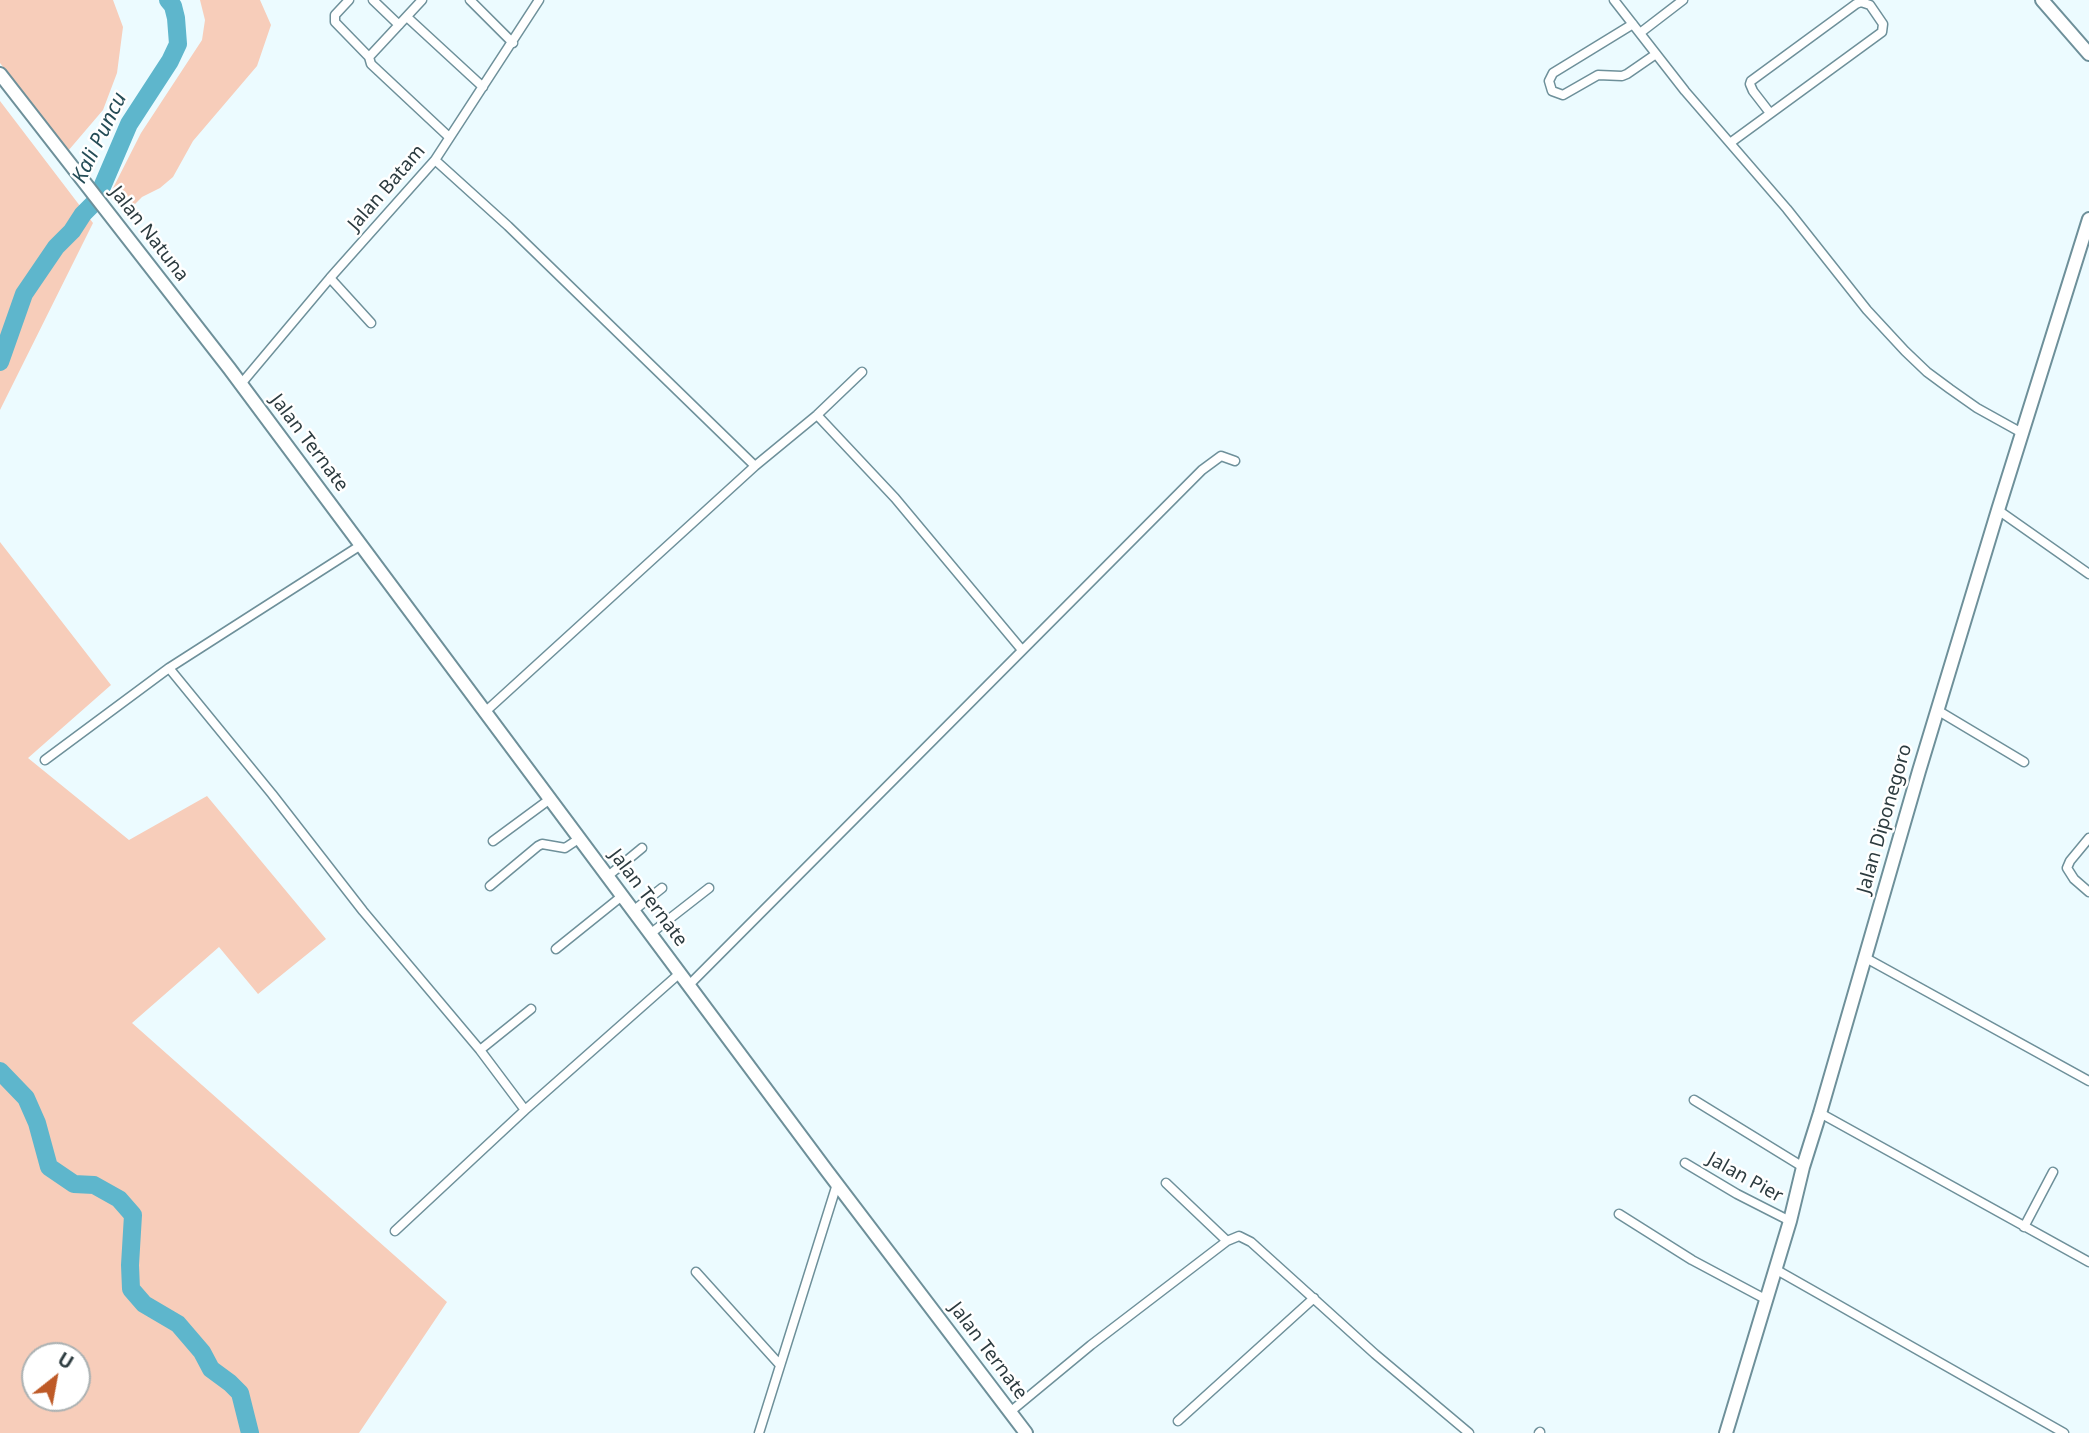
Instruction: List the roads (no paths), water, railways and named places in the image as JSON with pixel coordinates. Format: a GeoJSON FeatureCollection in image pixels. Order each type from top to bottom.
{"type":"FeatureCollection","features":[{"type":"Feature","properties":{"kind":"street"},"geometry":{"type":"LineString","coordinates":[[349,0],[335,15],[334,20],[369,57],[372,64],[449,136]]}},
{"type":"Feature","properties":{"kind":"street"},"geometry":{"type":"LineString","coordinates":[[373,0],[399,25]]}},
{"type":"Feature","properties":{"kind":"street"},"geometry":{"type":"LineString","coordinates":[[369,57],[422,0]]}},
{"type":"Feature","properties":{"kind":"street"},"geometry":{"type":"LineString","coordinates":[[470,0],[513,43]]}},
{"type":"Feature","properties":{"kind":"street","name":"Jalan Batam"},"geometry":{"type":"LineString","coordinates":[[241,384],[435,159],[539,0]]}},
{"type":"Feature","properties":{"kind":"street"},"geometry":{"type":"LineString","coordinates":[[1614,0],[1685,91],[1787,209],[1867,310],[1905,351],[1927,372],[1977,408],[2022,433]]}},
{"type":"Feature","properties":{"kind":"street"},"geometry":{"type":"LineString","coordinates":[[1640,33],[1683,0]]}},
{"type":"Feature","properties":{"kind":"street"},"geometry":{"type":"LineString","coordinates":[[2042,0],[2089,54]]}},
{"type":"Feature","properties":{"kind":"street"},"geometry":{"type":"LineString","coordinates":[[1730,144],[1882,32],[1883,24],[1870,5],[1861,2],[1856,4],[1751,81],[1753,91],[1770,113]]}},
{"type":"Feature","properties":{"kind":"street"},"geometry":{"type":"LineString","coordinates":[[407,17],[483,87]]}},
{"type":"Feature","properties":{"kind":"street"},"geometry":{"type":"LineString","coordinates":[[1633,24],[1553,73],[1549,81],[1552,91],[1563,95],[1598,75],[1628,74],[1656,54]]}},
{"type":"Feature","properties":{"kind":"street","name":"Jalan Natuna"},"geometry":{"type":"LineString","coordinates":[[0,74],[241,384]]}},
{"type":"Feature","properties":{"kind":"street"},"geometry":{"type":"LineString","coordinates":[[435,159],[508,226],[755,466]]}},
{"type":"Feature","properties":{"kind":"street","name":"Jalan Diponegoro"},"geometry":{"type":"LineString","coordinates":[[1726,1433],[1937,710],[2089,219]]}},
{"type":"Feature","properties":{"kind":"street"},"geometry":{"type":"LineString","coordinates":[[330,278],[371,323]]}},
{"type":"Feature","properties":{"kind":"street"},"geometry":{"type":"LineString","coordinates":[[485,712],[862,372]]}},
{"type":"Feature","properties":{"kind":"street","name":"Jalan Ternate"},"geometry":{"type":"LineString","coordinates":[[241,384],[688,985],[1026,1433]]}},
{"type":"Feature","properties":{"kind":"street"},"geometry":{"type":"LineString","coordinates":[[817,415],[895,498],[1022,650]]}},
{"type":"Feature","properties":{"kind":"street"},"geometry":{"type":"LineString","coordinates":[[688,985],[1202,470],[1221,456],[1235,461]]}},
{"type":"Feature","properties":{"kind":"street"},"geometry":{"type":"LineString","coordinates":[[1998,510],[2089,574]]}},
{"type":"Feature","properties":{"kind":"street"},"geometry":{"type":"LineString","coordinates":[[45,760],[169,668],[361,545]]}},
{"type":"Feature","properties":{"kind":"street"},"geometry":{"type":"LineString","coordinates":[[169,668],[363,911],[480,1050],[525,1110]]}},
{"type":"Feature","properties":{"kind":"street"},"geometry":{"type":"LineString","coordinates":[[1937,710],[2024,762]]}},
{"type":"Feature","properties":{"kind":"street"},"geometry":{"type":"LineString","coordinates":[[493,841],[550,799]]}},
{"type":"Feature","properties":{"kind":"street"},"geometry":{"type":"LineString","coordinates":[[490,886],[538,846],[542,844],[565,848],[580,838]]}},
{"type":"Feature","properties":{"kind":"street"},"geometry":{"type":"LineString","coordinates":[[2089,838],[2067,868],[2074,879],[2089,892]]}},
{"type":"Feature","properties":{"kind":"street"},"geometry":{"type":"LineString","coordinates":[[608,876],[642,848]]}},
{"type":"Feature","properties":{"kind":"street"},"geometry":{"type":"LineString","coordinates":[[633,911],[662,888]]}},
{"type":"Feature","properties":{"kind":"street"},"geometry":{"type":"LineString","coordinates":[[650,934],[709,888]]}},
{"type":"Feature","properties":{"kind":"street"},"geometry":{"type":"LineString","coordinates":[[556,949],[622,896]]}},
{"type":"Feature","properties":{"kind":"street"},"geometry":{"type":"LineString","coordinates":[[1864,957],[2089,1081]]}},
{"type":"Feature","properties":{"kind":"street"},"geometry":{"type":"LineString","coordinates":[[395,1231],[525,1110],[680,973]]}},
{"type":"Feature","properties":{"kind":"street"},"geometry":{"type":"LineString","coordinates":[[480,1050],[531,1009]]}},
{"type":"Feature","properties":{"kind":"street"},"geometry":{"type":"LineString","coordinates":[[1694,1100],[1803,1167]]}},
{"type":"Feature","properties":{"kind":"street"},"geometry":{"type":"LineString","coordinates":[[1820,1113],[2089,1262]]}},
{"type":"Feature","properties":{"kind":"street","name":"Jalan Pier"},"geometry":{"type":"LineString","coordinates":[[1685,1163],[1790,1221]]}},
{"type":"Feature","properties":{"kind":"street"},"geometry":{"type":"LineString","coordinates":[[2024,1227],[2053,1172]]}},
{"type":"Feature","properties":{"kind":"street"},"geometry":{"type":"LineString","coordinates":[[1166,1183],[1227,1241]]}},
{"type":"Feature","properties":{"kind":"street"},"geometry":{"type":"LineString","coordinates":[[759,1433],[838,1184]]}},
{"type":"Feature","properties":{"kind":"street"},"geometry":{"type":"LineString","coordinates":[[1619,1214],[1692,1260],[1767,1300]]}},
{"type":"Feature","properties":{"kind":"street"},"geometry":{"type":"LineString","coordinates":[[1010,1412],[1091,1345],[1227,1241],[1239,1236],[1248,1239],[1375,1354],[1469,1433]]}},
{"type":"Feature","properties":{"kind":"street"},"geometry":{"type":"LineString","coordinates":[[1775,1269],[2064,1433]]}},
{"type":"Feature","properties":{"kind":"street"},"geometry":{"type":"LineString","coordinates":[[696,1272],[780,1365]]}},
{"type":"Feature","properties":{"kind":"street"},"geometry":{"type":"LineString","coordinates":[[1178,1421],[1314,1298]]}},
{"type":"Feature","properties":{"kind":"waterway","name":"Kali Puncu"},"geometry":{"type":"LineString","coordinates":[[0,362],[24,294],[56,247],[96,201],[129,124],[178,44],[176,18],[173,6],[168,0]]}},
{"type":"Feature","properties":{"kind":"waterway","name":"Kali Puncu"},"geometry":{"type":"LineString","coordinates":[[0,1071],[26,1098],[37,1123],[49,1167],[74,1184],[94,1185],[119,1199],[133,1215],[131,1289],[144,1304],[178,1324],[202,1352],[211,1369],[240,1393],[250,1433]]}}]}
